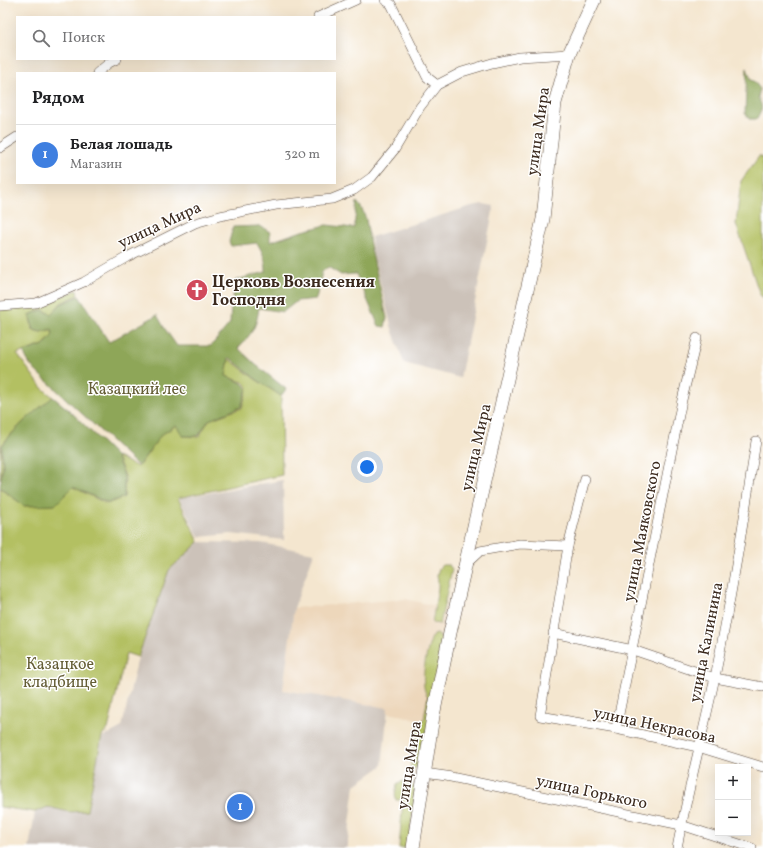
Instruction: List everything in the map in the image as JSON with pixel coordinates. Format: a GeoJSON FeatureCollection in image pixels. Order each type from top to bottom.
{"type":"FeatureCollection","features":[{"type":"Feature","properties":{"kind":"main road","name":"улица Мира"},"geometry":{"type":"LineString","coordinates":[[413,848],[438,693],[543,219],[556,103],[569,54],[594,0]]}},
{"type":"Feature","properties":{"kind":"street"},"geometry":{"type":"LineString","coordinates":[[320,16],[356,0]]}},
{"type":"Feature","properties":{"kind":"street"},"geometry":{"type":"LineString","coordinates":[[385,0],[391,4],[427,77],[437,85]]}},
{"type":"Feature","properties":{"kind":"street","name":"улица Мира"},"geometry":{"type":"LineString","coordinates":[[0,306],[36,303],[84,282],[127,257],[195,223],[220,216],[276,205],[332,199],[354,190],[372,177],[395,149],[420,106],[437,85],[462,72],[492,63],[520,57],[569,54]]}},
{"type":"Feature","properties":{"kind":"street"},"geometry":{"type":"LineString","coordinates":[[98,72],[115,60]]}},
{"type":"Feature","properties":{"kind":"street"},"geometry":{"type":"LineString","coordinates":[[0,148],[16,139]]}},
{"type":"Feature","properties":{"kind":"street","name":"улица Маяковского"},"geometry":{"type":"LineString","coordinates":[[616,729],[682,400],[697,338]]}},
{"type":"Feature","properties":{"kind":"street","name":"улица Калинина"},"geometry":{"type":"LineString","coordinates":[[677,848],[698,747],[715,678],[746,513],[756,441]]}},
{"type":"Feature","properties":{"kind":"street"},"geometry":{"type":"LineString","coordinates":[[585,479],[568,546],[553,633],[633,650],[715,678],[763,687]]}},
{"type":"Feature","properties":{"kind":"street"},"geometry":{"type":"LineString","coordinates":[[466,565],[480,551],[520,544],[568,546]]}},
{"type":"Feature","properties":{"kind":"street","name":"улица Некрасова"},"geometry":{"type":"LineString","coordinates":[[553,633],[540,716],[616,729],[698,747],[763,767]]}},
{"type":"Feature","properties":{"kind":"street","name":"улица Горького"},"geometry":{"type":"LineString","coordinates":[[424,773],[446,776],[681,825],[752,848]]}},
{"type":"Feature","properties":{"kind":"shaded area"},"geometry":{"type":"Polygon","coordinates":[[[483,204],[494,206],[460,378],[404,363],[392,329],[372,250],[371,237],[483,204]]]}},
{"type":"Feature","properties":{"kind":"shaded area"},"geometry":{"type":"Polygon","coordinates":[[[283,480],[284,540],[231,534],[199,537],[179,498],[283,480]]]}},
{"type":"Feature","properties":{"kind":"shaded area"},"geometry":{"type":"Polygon","coordinates":[[[199,542],[261,543],[314,553],[294,608],[283,690],[388,708],[382,766],[355,785],[347,848],[29,848],[35,812],[46,805],[98,740],[122,727],[138,657],[169,570],[199,542]]]}},
{"type":"Feature","properties":{"kind":"shaded area"},"geometry":{"type":"Polygon","coordinates":[[[405,599],[448,609],[426,721],[283,690],[294,608],[405,599]]]}},
{"type":"Feature","properties":{"kind":"green space"},"geometry":{"type":"Polygon","coordinates":[[[747,68],[751,80],[754,81],[760,89],[758,97],[762,108],[757,119],[749,119],[745,113],[747,68]]]}},
{"type":"Feature","properties":{"kind":"green space"},"geometry":{"type":"Polygon","coordinates":[[[760,155],[763,160],[763,298],[760,295],[736,224],[741,181],[760,155]]]}},
{"type":"Feature","properties":{"kind":"green space","name":"Казацкий лес"},"geometry":{"type":"Polygon","coordinates":[[[357,202],[366,218],[371,249],[387,318],[385,327],[379,326],[356,274],[341,275],[328,267],[322,272],[316,299],[297,301],[283,312],[259,308],[253,330],[238,348],[256,365],[286,389],[281,396],[256,379],[229,357],[226,376],[242,383],[247,388],[241,407],[209,420],[198,436],[183,436],[176,425],[161,435],[138,466],[37,373],[24,352],[44,345],[53,335],[52,329],[41,332],[34,330],[29,315],[42,310],[51,314],[61,304],[79,296],[109,342],[157,315],[177,346],[211,346],[230,323],[231,307],[236,280],[266,272],[264,257],[257,243],[231,246],[229,242],[233,227],[260,226],[270,232],[270,242],[326,225],[354,228],[357,202]]]}},
{"type":"Feature","properties":{"kind":"green space"},"geometry":{"type":"Polygon","coordinates":[[[77,290],[78,295],[61,303],[51,314],[42,309],[29,315],[33,330],[40,332],[51,330],[53,335],[43,345],[17,354],[42,388],[53,397],[13,432],[1,446],[3,467],[0,479],[0,310],[37,306],[77,290]]]}},
{"type":"Feature","properties":{"kind":"green space","name":"Казацкое кладбище"},"geometry":{"type":"Polygon","coordinates":[[[229,359],[255,379],[281,396],[282,475],[178,498],[199,542],[169,570],[138,657],[126,653],[108,729],[102,736],[87,811],[69,812],[48,807],[35,812],[0,807],[0,488],[24,506],[55,505],[73,487],[107,504],[124,497],[125,476],[117,457],[138,467],[161,435],[177,425],[183,436],[199,437],[209,420],[242,408],[248,387],[243,382],[226,376],[229,359]]]}},
{"type":"Feature","properties":{"kind":"green space","name":"Казацкий лес"},"geometry":{"type":"Polygon","coordinates":[[[53,397],[69,410],[116,456],[124,476],[124,497],[108,503],[73,487],[55,505],[24,506],[0,487],[3,467],[2,446],[13,432],[53,397]]]}},
{"type":"Feature","properties":{"kind":"green space"},"geometry":{"type":"Polygon","coordinates":[[[442,565],[449,565],[452,569],[440,624],[432,623],[438,588],[437,575],[439,568],[442,565]]]}},
{"type":"Feature","properties":{"kind":"green space"},"geometry":{"type":"Polygon","coordinates":[[[437,634],[440,636],[443,643],[421,762],[414,769],[411,768],[411,763],[418,724],[424,719],[428,696],[425,691],[424,684],[424,667],[433,635],[437,634]]]}},
{"type":"Feature","properties":{"kind":"green space"},"geometry":{"type":"Polygon","coordinates":[[[403,781],[411,783],[416,788],[408,848],[399,848],[403,800],[396,800],[395,794],[397,785],[403,781]]]}},
{"type":"Feature","properties":{"kind":"place","name":"Церковь Вознесения Господня"},"geometry":{"type":"Point","coordinates":[197,290]}},
{"type":"Feature","properties":{"kind":"place","name":"Белая лошадь"},"geometry":{"type":"Point","coordinates":[240,807]}}]}
